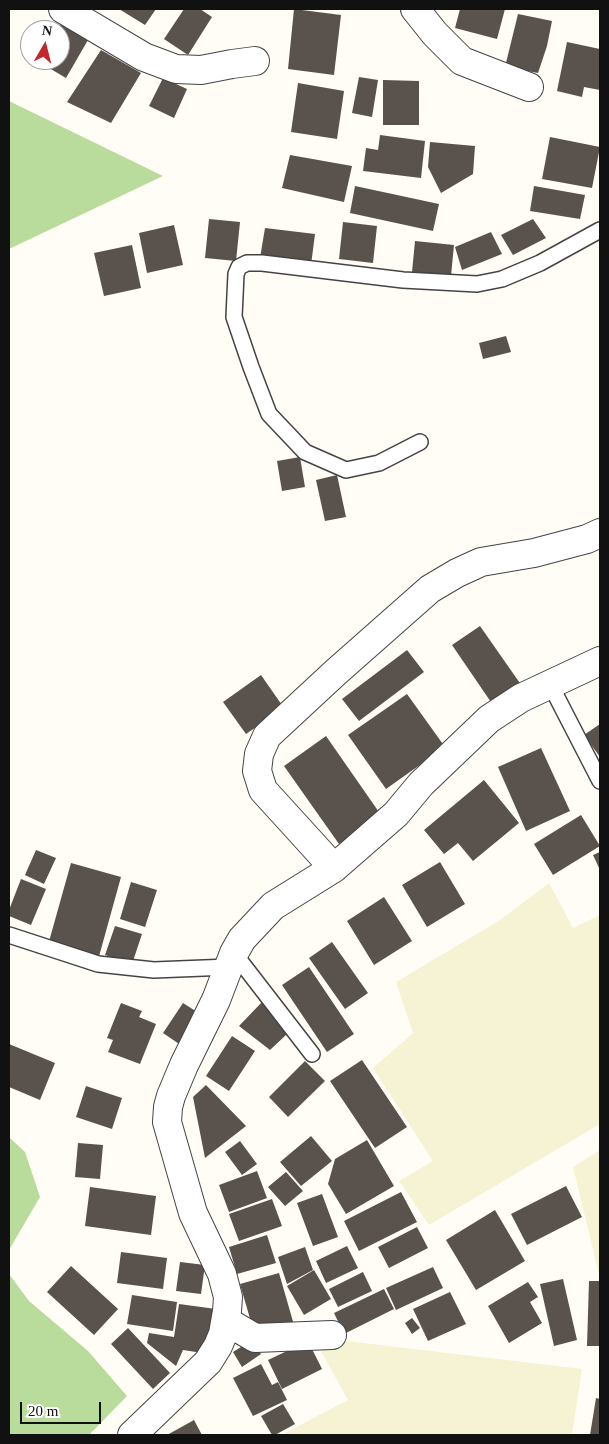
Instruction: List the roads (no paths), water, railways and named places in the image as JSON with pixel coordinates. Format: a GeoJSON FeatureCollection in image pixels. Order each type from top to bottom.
{"type":"FeatureCollection","features":[{"type":"Feature","properties":{"kind":"street"},"geometry":{"type":"LineString","coordinates":[[63,9],[144,56],[176,69],[201,70],[255,61]]}},
{"type":"Feature","properties":{"kind":"street"},"geometry":{"type":"LineString","coordinates":[[415,9],[434,34],[462,61],[529,87]]}},
{"type":"Feature","properties":{"kind":"street"},"geometry":{"type":"LineString","coordinates":[[334,868],[263,790],[257,771],[259,754],[267,736],[430,589],[457,573],[481,562],[534,553],[600,534]]}},
{"type":"Feature","properties":{"kind":"street"},"geometry":{"type":"LineString","coordinates":[[132,1435],[208,1362],[218,1346],[226,1321],[228,1297],[222,1274],[193,1213],[167,1122],[171,1096],[242,939],[273,906],[334,868],[396,814],[420,784],[489,719],[521,698],[600,661]]}},
{"type":"Feature","properties":{"kind":"street"},"geometry":{"type":"LineString","coordinates":[[226,1321],[255,1338],[332,1334]]}},
{"type":"Feature","properties":{"kind":"lane"},"geometry":{"type":"LineString","coordinates":[[420,442],[379,463],[346,470],[305,452],[269,414],[251,367],[234,317],[236,274],[239,267],[247,263],[262,262],[403,280],[477,284],[502,280],[540,263],[600,230]]}},
{"type":"Feature","properties":{"kind":"lane"},"geometry":{"type":"LineString","coordinates":[[550,684],[600,781]]}},
{"type":"Feature","properties":{"kind":"lane"},"geometry":{"type":"LineString","coordinates":[[9,935],[98,964],[154,970],[232,960],[312,1054]]}}]}
